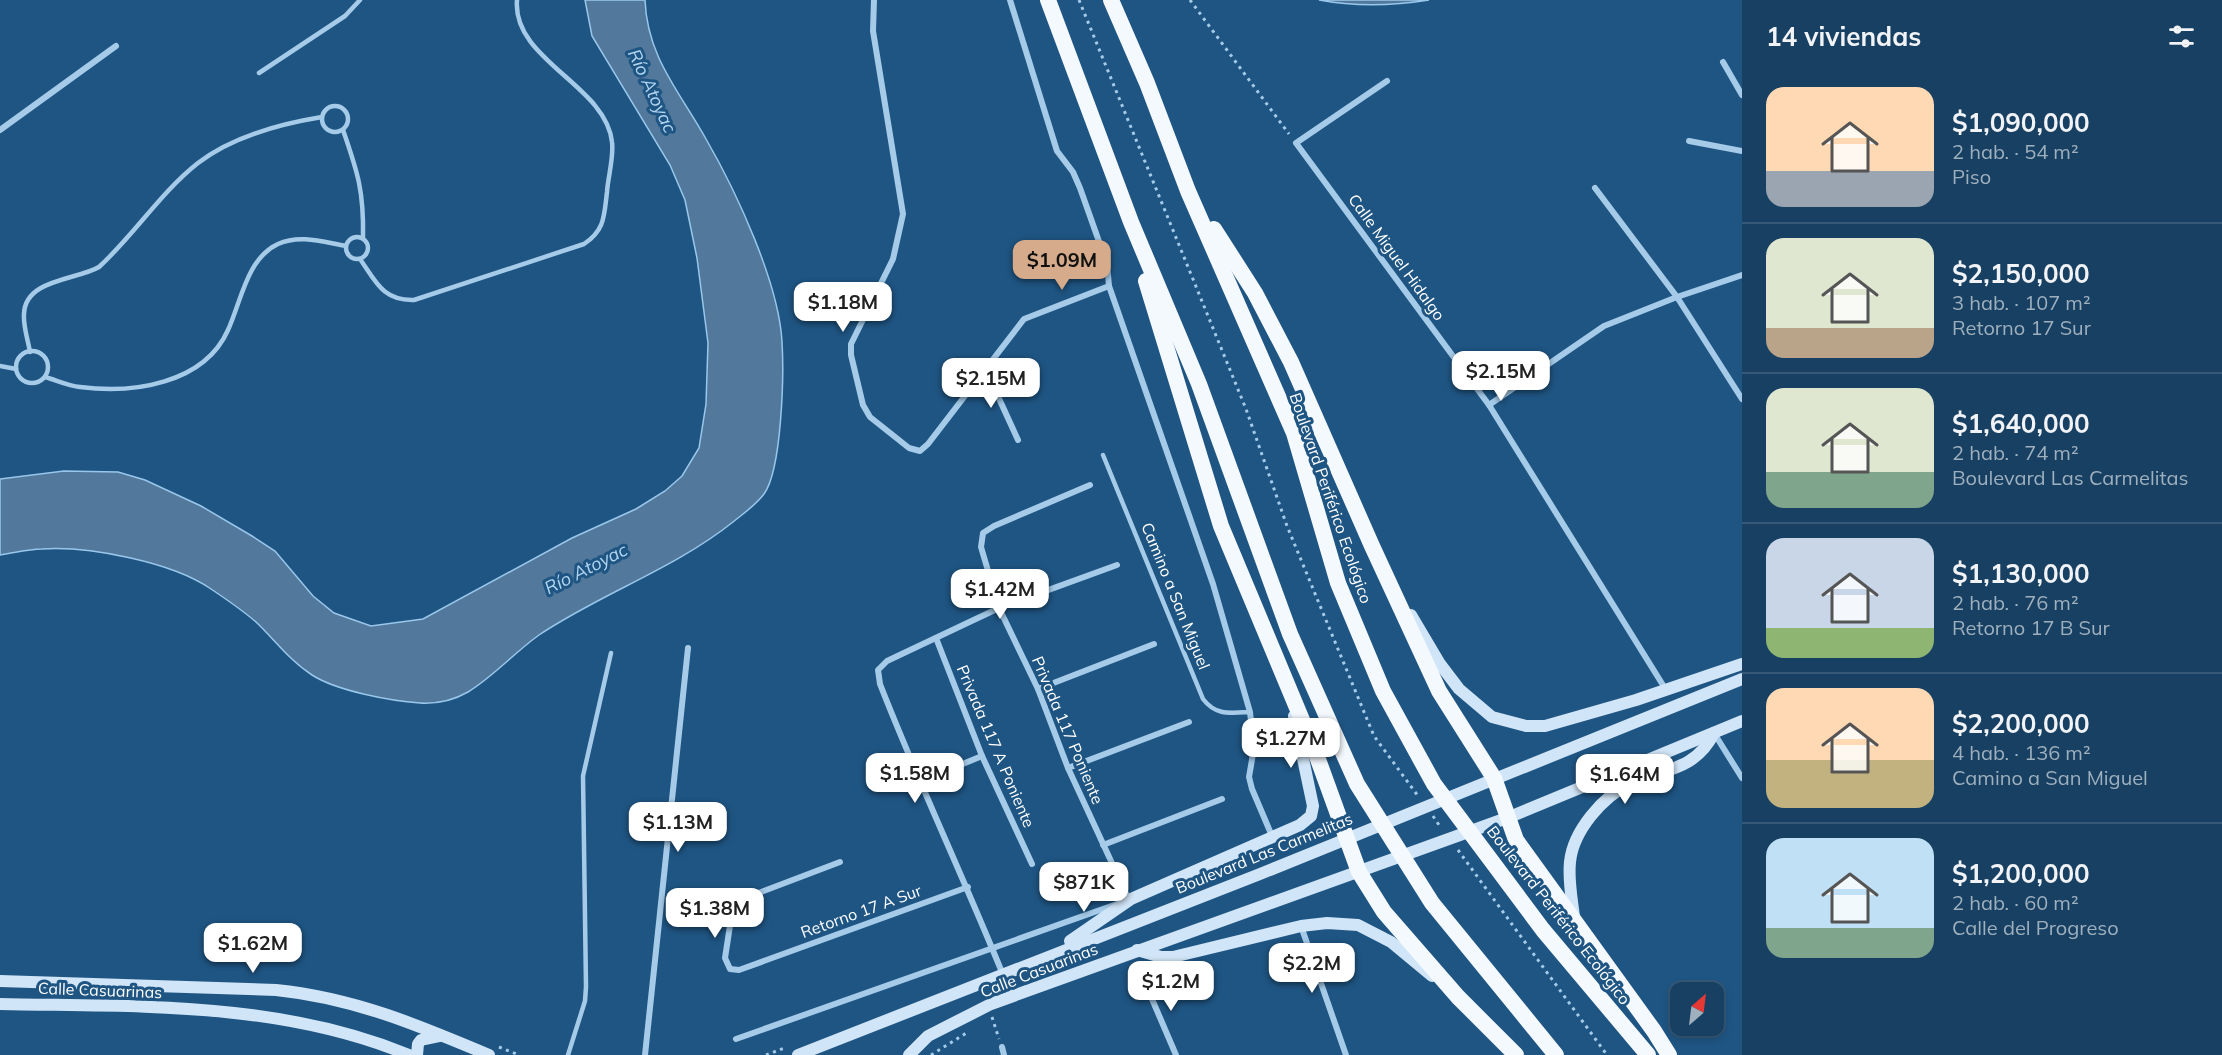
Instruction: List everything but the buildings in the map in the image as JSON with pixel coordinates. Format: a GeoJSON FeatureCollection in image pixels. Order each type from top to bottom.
{"type":"FeatureCollection","features":[{"type":"Feature","properties":{"kind":"highway"},"geometry":{"type":"LineString","coordinates":[[1048,0],[1131,222],[1199,384],[1290,634],[1357,784],[1432,903],[1556,1055]]}},
{"type":"Feature","properties":{"kind":"highway","name":"Boulevard Periférico Ecológico"},"geometry":{"type":"LineString","coordinates":[[1111,0],[1147,83],[1188,191],[1293,433],[1338,583],[1383,691],[1434,784],[1543,930],[1648,1055]]}},
{"type":"Feature","properties":{"kind":"highway"},"geometry":{"type":"LineString","coordinates":[[1188,191],[1238,265],[1291,362],[1372,546],[1439,690],[1489,780],[1502,819],[1669,1055]]}},
{"type":"Feature","properties":{"kind":"highway"},"geometry":{"type":"LineString","coordinates":[[1131,222],[1149,292],[1221,526],[1315,751],[1359,872],[1384,912],[1458,997],[1516,1055]]}},
{"type":"Feature","properties":{"kind":"main road"},"geometry":{"type":"LineString","coordinates":[[1372,546],[1440,664],[1459,689],[1492,717],[1508,723],[1545,726],[1666,690],[1742,664]]}},
{"type":"Feature","properties":{"kind":"main road","name":"Boulevard Las Carmelitas"},"geometry":{"type":"LineString","coordinates":[[798,1055],[1742,679]]}},
{"type":"Feature","properties":{"kind":"main road"},"geometry":{"type":"LineString","coordinates":[[1056,952],[1131,899],[1300,825],[1311,816],[1314,806],[1290,694]]}},
{"type":"Feature","properties":{"kind":"main road"},"geometry":{"type":"LineString","coordinates":[[1359,872],[1502,819],[1742,722]]}},
{"type":"Feature","properties":{"kind":"main road"},"geometry":{"type":"LineString","coordinates":[[1574,919],[1569,881],[1570,859],[1579,835],[1594,813],[1608,798],[1629,785],[1688,763],[1700,755],[1714,733]]}},
{"type":"Feature","properties":{"kind":"main road","name":"Calle Casuarinas"},"geometry":{"type":"LineString","coordinates":[[909,1055],[928,1036],[1012,997],[1137,950],[1359,872]]}},
{"type":"Feature","properties":{"kind":"main road"},"geometry":{"type":"LineString","coordinates":[[1137,950],[1161,957],[1173,957],[1301,926],[1327,923],[1358,925],[1391,942],[1458,997]]}},
{"type":"Feature","properties":{"kind":"main road"},"geometry":{"type":"LineString","coordinates":[[0,981],[312,993],[380,1011],[489,1055]]}},
{"type":"Feature","properties":{"kind":"main road","name":"Calle Casuarinas"},"geometry":{"type":"LineString","coordinates":[[0,1004],[201,1010],[272,1016],[352,1033],[409,1055]]}},
{"type":"Feature","properties":{"kind":"main road"},"geometry":{"type":"LineString","coordinates":[[417,1055],[418,1044],[421,1040],[429,1036],[447,1037]]}},
{"type":"Feature","properties":{"kind":"street"},"geometry":{"type":"LineString","coordinates":[[874,0],[873,31],[903,214],[893,259],[851,345],[863,405],[870,417],[909,448],[920,450],[928,444],[1024,319],[1109,286]]}},
{"type":"Feature","properties":{"kind":"street"},"geometry":{"type":"LineString","coordinates":[[1010,0],[1057,151],[1073,172],[1080,188],[1107,264],[1109,286],[1213,584],[1250,712],[1254,748],[1249,777],[1272,836]]}},
{"type":"Feature","properties":{"kind":"street"},"geometry":{"type":"LineString","coordinates":[[0,130],[116,46]]}},
{"type":"Feature","properties":{"kind":"street"},"geometry":{"type":"LineString","coordinates":[[1722,62],[1742,95]]}},
{"type":"Feature","properties":{"kind":"street"},"geometry":{"type":"LineString","coordinates":[[1296,143],[1387,81]]}},
{"type":"Feature","properties":{"kind":"street"},"geometry":{"type":"LineString","coordinates":[[1689,141],[1742,151]]}},
{"type":"Feature","properties":{"kind":"street","name":"Calle Miguel Hidalgo"},"geometry":{"type":"LineString","coordinates":[[1296,143],[1489,405],[1666,690]]}},
{"type":"Feature","properties":{"kind":"street"},"geometry":{"type":"LineString","coordinates":[[1594,188],[1677,297],[1742,399]]}},
{"type":"Feature","properties":{"kind":"street"},"geometry":{"type":"LineString","coordinates":[[1489,405],[1604,326],[1677,297],[1742,275]]}},
{"type":"Feature","properties":{"kind":"street"},"geometry":{"type":"LineString","coordinates":[[985,368],[1018,440]]}},
{"type":"Feature","properties":{"kind":"street","name":"Privada 117 Poniente"},"geometry":{"type":"LineString","coordinates":[[1090,485],[994,526],[983,533],[981,547],[999,608],[1038,689],[1068,768],[1131,899]]}},
{"type":"Feature","properties":{"kind":"street"},"geometry":{"type":"LineString","coordinates":[[1012,997],[968,887],[919,782],[880,684],[878,670],[887,661],[999,608],[1117,565]]}},
{"type":"Feature","properties":{"kind":"street","name":"Privada 117 A Poniente"},"geometry":{"type":"LineString","coordinates":[[936,638],[982,756],[1032,864]]}},
{"type":"Feature","properties":{"kind":"street"},"geometry":{"type":"LineString","coordinates":[[1038,689],[1154,644]]}},
{"type":"Feature","properties":{"kind":"street"},"geometry":{"type":"LineString","coordinates":[[645,1055],[688,648]]}},
{"type":"Feature","properties":{"kind":"street"},"geometry":{"type":"LineString","coordinates":[[1068,768],[1189,722]]}},
{"type":"Feature","properties":{"kind":"street"},"geometry":{"type":"LineString","coordinates":[[1714,733],[1742,778]]}},
{"type":"Feature","properties":{"kind":"street"},"geometry":{"type":"LineString","coordinates":[[919,782],[982,756]]}},
{"type":"Feature","properties":{"kind":"street"},"geometry":{"type":"LineString","coordinates":[[1103,844],[1222,799]]}},
{"type":"Feature","properties":{"kind":"street","name":"Retorno 17 A Sur"},"geometry":{"type":"LineString","coordinates":[[840,862],[740,900],[733,906],[725,958],[730,969],[739,970],[968,887]]}},
{"type":"Feature","properties":{"kind":"street"},"geometry":{"type":"LineString","coordinates":[[736,1039],[1131,899]]}},
{"type":"Feature","properties":{"kind":"street"},"geometry":{"type":"LineString","coordinates":[[1301,926],[1346,1055]]}},
{"type":"Feature","properties":{"kind":"street"},"geometry":{"type":"LineString","coordinates":[[1143,978],[1176,1055]]}},
{"type":"Feature","properties":{"kind":"street"},"geometry":{"type":"LineString","coordinates":[[1002,1047],[1004,1055]]}},
{"type":"Feature","properties":{"kind":"lane"},"geometry":{"type":"LineString","coordinates":[[259,73],[345,16],[360,0]]}},
{"type":"Feature","properties":{"kind":"lane"},"geometry":{"type":"LineString","coordinates":[[360,259],[384,292],[399,301],[414,300],[584,244],[597,235],[603,220],[612,142],[605,121],[594,103],[538,52],[525,32],[517,6],[518,0]]}},
{"type":"Feature","properties":{"kind":"lane"},"geometry":{"type":"LineString","coordinates":[[30,352],[24,314],[33,295],[44,286],[99,267],[197,164],[229,144],[285,123],[322,117],[332,106],[343,108],[348,116],[343,130],[360,180],[363,200],[363,238],[369,246],[367,254],[360,259],[352,259],[346,253],[349,239],[363,238]]}},
{"type":"Feature","properties":{"kind":"lane"},"geometry":{"type":"LineString","coordinates":[[322,117],[328,130],[333,132],[343,130]]}},
{"type":"Feature","properties":{"kind":"lane"},"geometry":{"type":"LineString","coordinates":[[45,377],[78,387],[116,390],[146,386],[192,370],[207,360],[228,332],[253,268],[276,245],[304,238],[346,246]]}},
{"type":"Feature","properties":{"kind":"lane"},"geometry":{"type":"LineString","coordinates":[[30,352],[41,355],[45,359],[47,371],[45,377],[40,381],[28,382],[18,375],[16,369],[19,358],[30,352]]}},
{"type":"Feature","properties":{"kind":"lane"},"geometry":{"type":"LineString","coordinates":[[0,366],[16,369]]}},
{"type":"Feature","properties":{"kind":"lane","name":"Camino a San Miguel"},"geometry":{"type":"LineString","coordinates":[[1103,454],[1203,699],[1211,710],[1220,713],[1250,712]]}},
{"type":"Feature","properties":{"kind":"lane"},"geometry":{"type":"LineString","coordinates":[[568,1055],[585,1001],[586,987],[583,776],[611,653]]}},
{"type":"Feature","properties":{"kind":"path"},"geometry":{"type":"LineString","coordinates":[[1190,0],[1296,143]]}},
{"type":"Feature","properties":{"kind":"path"},"geometry":{"type":"LineString","coordinates":[[992,1017],[1002,1047]]}},
{"type":"Feature","properties":{"kind":"water","name":"Río Atoyac"},"geometry":{"type":"Polygon","coordinates":[[[585,0],[645,0],[647,20],[658,57],[730,184],[765,266],[779,318],[783,357],[782,398],[775,464],[764,494],[754,505],[687,554],[588,606],[539,635],[468,692],[433,703],[408,702],[380,697],[323,681],[297,663],[240,609],[194,579],[175,571],[130,558],[83,550],[37,549],[0,555],[0,479],[64,471],[118,472],[145,480],[201,506],[252,536],[275,551],[313,596],[334,613],[371,626],[423,619],[572,538],[636,509],[665,491],[682,476],[699,448],[706,404],[708,343],[697,258],[685,200],[670,165],[592,36],[585,0]]]}},
{"type":"Feature","properties":{"kind":"water"},"geometry":{"type":"Polygon","coordinates":[[[1319,0],[1429,0],[1374,5],[1319,0]]]}}]}
